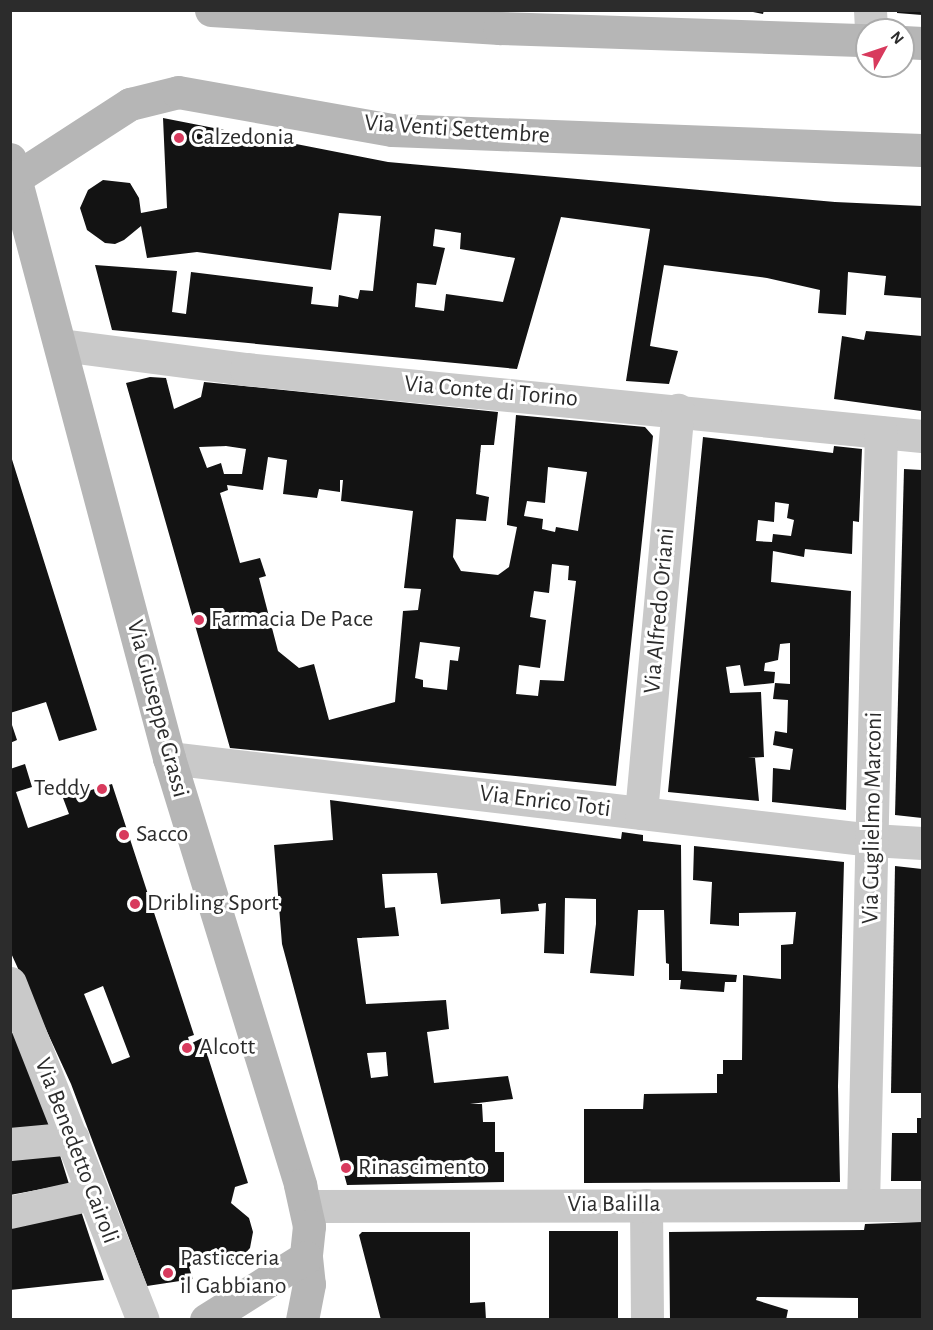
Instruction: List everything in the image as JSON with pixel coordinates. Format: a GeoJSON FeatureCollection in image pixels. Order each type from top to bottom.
{"type":"FeatureCollection","features":[{"type":"Feature","properties":{"kind":"street"},"geometry":{"type":"LineString","coordinates":[[212,10],[499,19],[855,39]]}},
{"type":"Feature","properties":{"kind":"street","name":"Via Venti Settembre"},"geometry":{"type":"LineString","coordinates":[[14,168],[130,104],[178,92],[392,130],[922,150]]}},
{"type":"Feature","properties":{"kind":"street","name":"Via Giuseppe Grassi"},"geometry":{"type":"LineString","coordinates":[[14,168],[169,758],[305,1206],[309,1226],[306,1257],[309,1284],[302,1320]]}},
{"type":"Feature","properties":{"kind":"street","name":"Via Conte di Torino"},"geometry":{"type":"LineString","coordinates":[[61,345],[246,369],[678,410],[922,436]]}},
{"type":"Feature","properties":{"kind":"street","name":"Via Alfredo Oriani"},"geometry":{"type":"LineString","coordinates":[[640,813],[678,410]]}},
{"type":"Feature","properties":{"kind":"street","name":"Via Guglielmo Marconi"},"geometry":{"type":"LineString","coordinates":[[863,1205],[881,432]]}},
{"type":"Feature","properties":{"kind":"street","name":"Via Enrico Toti"},"geometry":{"type":"LineString","coordinates":[[169,758],[872,840],[922,843]]}},
{"type":"Feature","properties":{"kind":"street","name":"Via Benedetto Cairoli"},"geometry":{"type":"LineString","coordinates":[[10,983],[143,1320]]}},
{"type":"Feature","properties":{"kind":"street"},"geometry":{"type":"LineString","coordinates":[[10,1144],[73,1138]]}},
{"type":"Feature","properties":{"kind":"street"},"geometry":{"type":"LineString","coordinates":[[10,1212],[92,1194]]}},
{"type":"Feature","properties":{"kind":"street"},"geometry":{"type":"LineString","coordinates":[[646,1205],[647,1320]]}},
{"type":"Feature","properties":{"kind":"street","name":"Via Balilla"},"geometry":{"type":"LineString","coordinates":[[305,1206],[922,1205]]}},
{"type":"Feature","properties":{"kind":"street"},"geometry":{"type":"LineString","coordinates":[[206,1320],[306,1257]]}},
{"type":"Feature","properties":{"kind":"building"},"geometry":{"type":"Polygon","coordinates":[[[743,10],[764,10],[763,14],[743,10]]]}},
{"type":"Feature","properties":{"kind":"building"},"geometry":{"type":"Polygon","coordinates":[[[897,10],[922,10],[922,15],[897,13],[897,10]]]}},
{"type":"Feature","properties":{"kind":"building"},"geometry":{"type":"Polygon","coordinates":[[[163,118],[388,162],[835,202],[922,206],[922,298],[884,295],[886,276],[848,272],[846,315],[818,313],[820,290],[767,278],[664,265],[650,346],[678,351],[669,384],[626,381],[650,229],[561,217],[517,369],[112,330],[95,265],[177,271],[172,312],[186,314],[191,272],[313,287],[311,304],[338,307],[339,295],[358,299],[360,290],[373,291],[381,216],[339,213],[331,270],[197,252],[147,258],[141,226],[124,240],[115,244],[105,243],[87,230],[80,208],[88,190],[103,180],[130,183],[139,198],[141,213],[167,208],[163,118]],[[435,229],[433,246],[445,248],[436,285],[417,283],[415,307],[444,311],[446,294],[503,302],[515,258],[460,249],[461,233],[435,229]]]}},
{"type":"Feature","properties":{"kind":"building"},"geometry":{"type":"Polygon","coordinates":[[[866,331],[922,336],[921,411],[834,399],[842,336],[864,340],[866,331]]]}},
{"type":"Feature","properties":{"kind":"building"},"geometry":{"type":"Polygon","coordinates":[[[150,377],[166,378],[174,409],[201,397],[204,382],[498,412],[494,445],[481,445],[476,494],[489,497],[486,521],[456,519],[453,557],[461,571],[498,575],[509,567],[517,527],[507,525],[516,415],[645,427],[653,436],[616,786],[230,748],[126,383],[150,377]],[[226,446],[199,447],[207,468],[221,463],[224,474],[242,474],[246,449],[226,446]],[[268,457],[263,490],[227,485],[228,490],[220,493],[240,563],[260,558],[266,576],[259,578],[278,651],[299,668],[314,664],[329,720],[395,702],[403,611],[418,610],[421,589],[404,588],[413,511],[341,501],[343,480],[340,480],[340,492],[319,489],[317,498],[283,494],[287,460],[268,457]],[[548,467],[545,503],[527,501],[524,516],[543,519],[542,529],[555,532],[556,527],[578,531],[587,472],[548,467]],[[552,564],[549,593],[534,591],[530,617],[546,620],[540,668],[519,665],[516,694],[538,696],[540,680],[564,681],[576,581],[568,580],[569,566],[552,564]],[[420,642],[415,678],[423,680],[423,687],[447,690],[450,660],[458,661],[460,647],[420,642]]]}},
{"type":"Feature","properties":{"kind":"building"},"geometry":{"type":"Polygon","coordinates":[[[703,437],[833,453],[834,446],[862,449],[859,522],[853,521],[852,554],[805,549],[804,557],[773,551],[771,582],[851,591],[846,810],[772,802],[773,768],[790,770],[793,749],[773,745],[775,731],[787,733],[788,700],[773,699],[775,683],[790,684],[790,643],[780,644],[778,660],[765,663],[764,671],[775,672],[774,683],[744,686],[740,665],[726,667],[730,693],[761,692],[764,757],[748,758],[755,758],[759,801],[668,792],[703,437]],[[775,502],[774,522],[758,520],[756,541],[772,542],[773,534],[791,536],[794,520],[787,518],[789,504],[775,502]]]}},
{"type":"Feature","properties":{"kind":"building"},"geometry":{"type":"Polygon","coordinates":[[[10,453],[97,730],[59,741],[46,702],[10,713],[10,453]]]}},
{"type":"Feature","properties":{"kind":"building"},"geometry":{"type":"Polygon","coordinates":[[[904,469],[922,470],[922,818],[895,815],[904,469]]]}},
{"type":"Feature","properties":{"kind":"building"},"geometry":{"type":"Polygon","coordinates":[[[10,719],[17,740],[10,743],[10,719]]]}},
{"type":"Feature","properties":{"kind":"building"},"geometry":{"type":"Polygon","coordinates":[[[25,764],[32,787],[16,792],[28,828],[69,814],[63,798],[112,784],[194,1035],[188,1037],[190,1044],[202,1038],[248,1183],[235,1187],[231,1203],[249,1218],[253,1232],[250,1248],[239,1260],[220,1265],[201,1256],[189,1267],[193,1279],[147,1286],[71,1084],[10,951],[10,769],[25,764]],[[103,986],[84,994],[112,1064],[130,1057],[103,986]]]}},
{"type":"Feature","properties":{"kind":"building"},"geometry":{"type":"Polygon","coordinates":[[[330,800],[621,839],[622,832],[643,835],[643,841],[681,845],[682,971],[737,975],[736,982],[725,982],[724,992],[680,989],[681,980],[669,980],[664,910],[638,910],[634,976],[590,973],[596,924],[596,899],[565,898],[564,954],[544,953],[546,903],[538,904],[539,911],[501,914],[500,899],[441,904],[437,873],[382,874],[385,908],[395,907],[399,936],[357,938],[366,1004],[446,1000],[449,1029],[427,1032],[434,1083],[508,1076],[513,1099],[470,1104],[482,1104],[483,1122],[495,1122],[495,1152],[504,1152],[504,1182],[347,1185],[282,944],[274,845],[333,840],[330,800]],[[386,1052],[367,1053],[371,1078],[388,1076],[386,1052]]]}},
{"type":"Feature","properties":{"kind":"building"},"geometry":{"type":"Polygon","coordinates":[[[694,846],[844,862],[838,1086],[840,1182],[584,1183],[584,1109],[643,1109],[644,1094],[717,1093],[717,1074],[723,1074],[723,1060],[742,1060],[743,975],[781,979],[781,945],[793,944],[796,912],[739,913],[739,926],[710,924],[712,882],[693,880],[694,846]]]}},
{"type":"Feature","properties":{"kind":"building"},"geometry":{"type":"Polygon","coordinates":[[[895,866],[922,869],[922,1093],[891,1093],[895,866]]]}},
{"type":"Feature","properties":{"kind":"building"},"geometry":{"type":"Polygon","coordinates":[[[10,1033],[14,1033],[52,1131],[10,1138],[10,1033]]]}},
{"type":"Feature","properties":{"kind":"building"},"geometry":{"type":"Polygon","coordinates":[[[917,1118],[922,1118],[922,1181],[891,1181],[892,1133],[917,1133],[917,1118]]]}},
{"type":"Feature","properties":{"kind":"building"},"geometry":{"type":"Polygon","coordinates":[[[59,1152],[69,1184],[10,1195],[10,1155],[59,1152]]]}},
{"type":"Feature","properties":{"kind":"building"},"geometry":{"type":"Polygon","coordinates":[[[81,1211],[104,1280],[10,1290],[10,1226],[81,1211]]]}},
{"type":"Feature","properties":{"kind":"building"},"geometry":{"type":"Polygon","coordinates":[[[922,1222],[922,1317],[920,1320],[858,1320],[858,1298],[757,1297],[756,1300],[788,1310],[786,1320],[670,1320],[669,1232],[864,1230],[865,1224],[922,1222]]]}},
{"type":"Feature","properties":{"kind":"building"},"geometry":{"type":"Polygon","coordinates":[[[549,1231],[618,1231],[618,1320],[549,1320],[549,1231]]]}},
{"type":"Feature","properties":{"kind":"building"},"geometry":{"type":"Polygon","coordinates":[[[362,1232],[470,1232],[470,1303],[485,1302],[486,1320],[381,1320],[359,1235],[362,1232]]]}},
{"type":"Feature","properties":{"kind":"place","name":"Calzedonia"},"geometry":{"type":"Point","coordinates":[179,138]}},
{"type":"Feature","properties":{"kind":"place","name":"Farmacia De Pace"},"geometry":{"type":"Point","coordinates":[199,620]}},
{"type":"Feature","properties":{"kind":"place","name":"Teddy"},"geometry":{"type":"Point","coordinates":[102,789]}},
{"type":"Feature","properties":{"kind":"place","name":"Sacco"},"geometry":{"type":"Point","coordinates":[124,835]}},
{"type":"Feature","properties":{"kind":"place","name":"Dribling Sport"},"geometry":{"type":"Point","coordinates":[135,904]}},
{"type":"Feature","properties":{"kind":"place","name":"Alcott"},"geometry":{"type":"Point","coordinates":[187,1048]}},
{"type":"Feature","properties":{"kind":"place","name":"Rinascimento"},"geometry":{"type":"Point","coordinates":[346,1168]}},
{"type":"Feature","properties":{"kind":"place","name":"Pasticceria il Gabbiano"},"geometry":{"type":"Point","coordinates":[168,1273]}}]}
